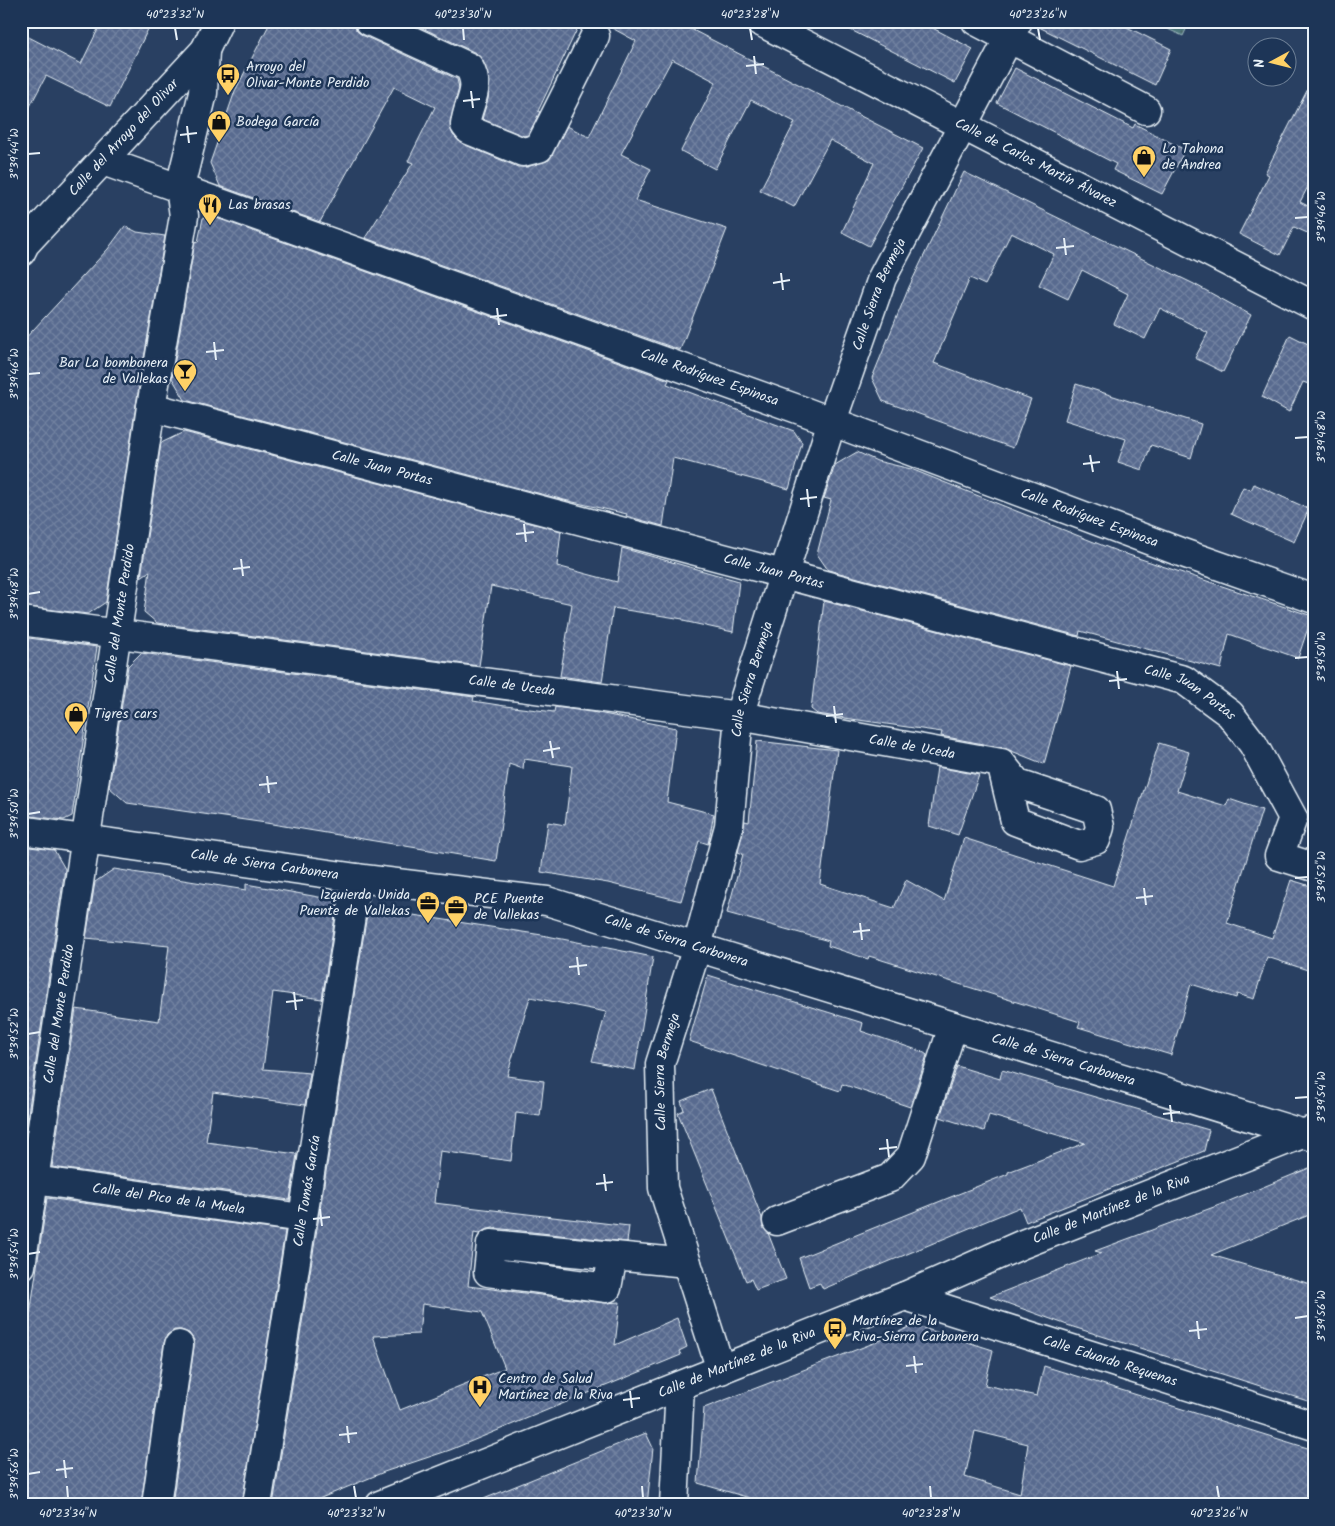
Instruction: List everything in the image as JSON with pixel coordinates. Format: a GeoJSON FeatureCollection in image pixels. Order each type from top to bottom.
{"type":"FeatureCollection","features":[{"type":"Feature","properties":{"kind":"street","name":"Calle del Arroyo del Olivar"},"geometry":{"type":"LineString","coordinates":[[22,246],[205,50],[219,21]]}},
{"type":"Feature","properties":{"kind":"street"},"geometry":{"type":"LineString","coordinates":[[368,21],[469,67],[474,76],[476,89],[466,112],[465,125],[469,130],[524,152],[539,148],[595,36]]}},
{"type":"Feature","properties":{"kind":"street","name":"Calle de Carlos Martín Álvarez"},"geometry":{"type":"LineString","coordinates":[[759,21],[1314,306]]}},
{"type":"Feature","properties":{"kind":"street"},"geometry":{"type":"LineString","coordinates":[[976,21],[1014,30],[1146,110]]}},
{"type":"Feature","properties":{"kind":"street","name":"Calle Sierra Bermeja"},"geometry":{"type":"LineString","coordinates":[[721,1370],[663,1188],[660,1064],[697,947],[729,826],[739,716],[786,574],[832,421],[882,278],[961,126],[1014,30]]}},
{"type":"Feature","properties":{"kind":"street","name":"Calle del Monte Perdido"},"geometry":{"type":"LineString","coordinates":[[21,1266],[150,407],[184,216],[180,187],[203,93],[205,50]]}},
{"type":"Feature","properties":{"kind":"street","name":"Calle Rodríguez Espinosa"},"geometry":{"type":"LineString","coordinates":[[103,161],[832,421],[1183,553],[1314,599]]}},
{"type":"Feature","properties":{"kind":"street","name":"Calle Juan Portas"},"geometry":{"type":"LineString","coordinates":[[150,407],[1184,680],[1230,714],[1253,744],[1293,818],[1279,856],[1314,867]]}},
{"type":"Feature","properties":{"kind":"street","name":"Calle de Uceda"},"geometry":{"type":"LineString","coordinates":[[21,621],[739,716],[1001,763]]}},
{"type":"Feature","properties":{"kind":"street","name":"Calle de Sierra Carbonera"},"geometry":{"type":"LineString","coordinates":[[21,830],[357,878],[547,901],[1310,1133]]}},
{"type":"Feature","properties":{"kind":"street","name":"Calle Tomás García"},"geometry":{"type":"LineString","coordinates":[[257,1505],[357,878]]}},
{"type":"Feature","properties":{"kind":"street"},"geometry":{"type":"LineString","coordinates":[[777,1221],[890,1178],[911,1156],[953,1026]]}},
{"type":"Feature","properties":{"kind":"street","name":"Calle de Martínez de la Riva"},"geometry":{"type":"LineString","coordinates":[[380,1505],[905,1296],[1023,1244],[1310,1133]]}},
{"type":"Feature","properties":{"kind":"street","name":"Calle del Pico de la Muela"},"geometry":{"type":"LineString","coordinates":[[34,1180],[302,1218]]}},
{"type":"Feature","properties":{"kind":"street"},"geometry":{"type":"LineString","coordinates":[[613,1256],[687,1263]]}},
{"type":"Feature","properties":{"kind":"street","name":"Calle Eduardo Requenas"},"geometry":{"type":"LineString","coordinates":[[905,1296],[1314,1426]]}},
{"type":"Feature","properties":{"kind":"street"},"geometry":{"type":"LineString","coordinates":[[156,1505],[179,1345]]}},
{"type":"Feature","properties":{"kind":"street"},"geometry":{"type":"LineString","coordinates":[[678,1503],[680,1386]]}},
{"type":"Feature","properties":{"kind":"green space"},"geometry":{"type":"Polygon","coordinates":[[[1150,21],[1190,21],[1183,36],[1150,21]]]}},
{"type":"Feature","properties":{"kind":"building"},"geometry":{"type":"Polygon","coordinates":[[[102,21],[152,21],[110,107],[46,76],[21,123],[21,33],[81,64],[102,21]]]}},
{"type":"Feature","properties":{"kind":"building"},"geometry":{"type":"Polygon","coordinates":[[[271,21],[354,21],[356,30],[362,35],[457,79],[459,88],[450,122],[453,135],[463,144],[518,167],[527,167],[549,160],[567,126],[589,137],[636,41],[599,21],[675,21],[923,148],[869,246],[842,232],[874,163],[830,140],[794,207],[760,190],[795,122],[751,100],[715,169],[681,151],[716,82],[672,59],[621,154],[651,169],[635,200],[727,229],[680,350],[365,238],[413,163],[408,161],[435,107],[394,87],[320,222],[220,186],[210,163],[235,91],[271,21]]]}},
{"type":"Feature","properties":{"kind":"building"},"geometry":{"type":"Polygon","coordinates":[[[407,21],[581,21],[538,111],[540,112],[528,135],[524,136],[482,119],[488,99],[490,82],[483,61],[476,53],[407,21]]]}},
{"type":"Feature","properties":{"kind":"building"},"geometry":{"type":"Polygon","coordinates":[[[833,21],[919,21],[973,49],[955,83],[833,21]]]}},
{"type":"Feature","properties":{"kind":"building"},"geometry":{"type":"Polygon","coordinates":[[[1033,21],[1115,21],[1171,49],[1155,85],[1033,24],[1033,21]]]}},
{"type":"Feature","properties":{"kind":"building"},"geometry":{"type":"Polygon","coordinates":[[[1015,68],[1133,128],[1135,124],[1185,150],[1162,194],[1113,170],[1116,164],[997,103],[1015,68]]]}},
{"type":"Feature","properties":{"kind":"building"},"geometry":{"type":"Polygon","coordinates":[[[1314,77],[1314,175],[1300,202],[1314,209],[1314,236],[1294,227],[1280,255],[1239,234],[1269,175],[1265,173],[1314,77]]]}},
{"type":"Feature","properties":{"kind":"building"},"geometry":{"type":"Polygon","coordinates":[[[964,172],[1194,284],[1251,315],[1223,372],[1195,358],[1208,333],[1160,308],[1145,339],[1114,324],[1128,294],[1082,270],[1068,299],[1039,285],[1054,254],[1011,233],[985,285],[970,278],[934,363],[1031,399],[1013,448],[883,401],[872,378],[909,287],[964,172]]]}},
{"type":"Feature","properties":{"kind":"building"},"geometry":{"type":"Polygon","coordinates":[[[211,216],[669,380],[667,384],[794,431],[802,443],[789,489],[673,458],[663,526],[626,516],[627,514],[564,500],[185,400],[172,378],[195,241],[198,242],[203,218],[211,216]]]}},
{"type":"Feature","properties":{"kind":"building"},"geometry":{"type":"Polygon","coordinates":[[[125,226],[137,232],[165,236],[136,405],[106,602],[88,614],[21,606],[21,343],[108,249],[125,226]]]}},
{"type":"Feature","properties":{"kind":"building"},"geometry":{"type":"Polygon","coordinates":[[[1290,335],[1314,347],[1314,386],[1303,382],[1289,412],[1262,397],[1290,335]]]}},
{"type":"Feature","properties":{"kind":"building"},"geometry":{"type":"Polygon","coordinates":[[[1076,384],[1201,424],[1191,458],[1151,445],[1142,470],[1118,462],[1126,439],[1065,420],[1076,384]]]}},
{"type":"Feature","properties":{"kind":"building"},"geometry":{"type":"Polygon","coordinates":[[[184,432],[561,531],[557,566],[617,582],[622,548],[739,581],[733,632],[683,621],[683,619],[613,608],[602,682],[560,676],[572,604],[491,586],[479,666],[157,623],[144,612],[150,571],[141,577],[161,443],[184,432]]]}},
{"type":"Feature","properties":{"kind":"building"},"geometry":{"type":"Polygon","coordinates":[[[857,452],[877,461],[911,469],[1114,550],[1312,616],[1298,658],[1229,634],[1221,669],[1080,631],[1079,636],[828,570],[817,554],[831,500],[824,498],[835,465],[857,452]]]}},
{"type":"Feature","properties":{"kind":"building"},"geometry":{"type":"Polygon","coordinates":[[[1254,484],[1309,509],[1294,542],[1231,514],[1243,487],[1251,490],[1254,484]]]}},
{"type":"Feature","properties":{"kind":"building"},"geometry":{"type":"Polygon","coordinates":[[[824,601],[1071,666],[1044,764],[1004,748],[941,736],[942,732],[817,714],[811,709],[824,601]]]}},
{"type":"Feature","properties":{"kind":"building"},"geometry":{"type":"Polygon","coordinates":[[[21,637],[97,647],[72,816],[64,820],[21,815],[21,637]]]}},
{"type":"Feature","properties":{"kind":"building"},"geometry":{"type":"Polygon","coordinates":[[[141,653],[474,697],[473,701],[505,706],[554,712],[555,707],[598,713],[676,728],[667,802],[714,814],[708,844],[699,841],[681,901],[608,883],[541,872],[548,822],[565,825],[572,766],[524,759],[523,769],[509,764],[496,861],[266,823],[127,803],[109,787],[128,666],[141,653]]]}},
{"type":"Feature","properties":{"kind":"building"},"geometry":{"type":"Polygon","coordinates":[[[757,741],[837,750],[820,884],[894,908],[906,880],[944,901],[964,838],[1113,886],[1159,743],[1189,752],[1177,791],[1226,806],[1229,799],[1262,810],[1227,923],[1272,938],[1291,880],[1314,887],[1314,972],[1267,957],[1254,999],[1237,994],[1236,998],[1191,984],[1171,1055],[1078,1027],[1080,1022],[869,956],[868,959],[828,946],[829,941],[727,913],[743,854],[738,852],[745,821],[749,822],[757,741]]]}},
{"type":"Feature","properties":{"kind":"building"},"geometry":{"type":"Polygon","coordinates":[[[937,767],[979,775],[958,835],[929,826],[937,767]]]}},
{"type":"Feature","properties":{"kind":"building"},"geometry":{"type":"Polygon","coordinates":[[[21,846],[54,850],[65,869],[21,1160],[21,846]]]}},
{"type":"Feature","properties":{"kind":"building"},"geometry":{"type":"Polygon","coordinates":[[[114,869],[246,890],[246,884],[335,900],[337,904],[322,999],[273,992],[263,1069],[310,1073],[305,1105],[213,1092],[206,1142],[297,1154],[290,1200],[52,1167],[76,1009],[159,1021],[169,946],[86,938],[95,882],[114,869]]]}},
{"type":"Feature","properties":{"kind":"building"},"geometry":{"type":"Polygon","coordinates":[[[368,908],[542,935],[653,957],[635,1070],[592,1061],[606,1012],[530,997],[507,1076],[544,1081],[540,1116],[516,1113],[511,1161],[440,1151],[434,1203],[629,1226],[627,1242],[493,1228],[479,1234],[474,1233],[468,1286],[605,1303],[620,1302],[615,1345],[677,1318],[687,1347],[679,1351],[681,1355],[450,1450],[384,1472],[304,1505],[273,1505],[368,908]],[[422,1304],[419,1334],[373,1336],[400,1410],[505,1368],[482,1312],[422,1304]]]}},
{"type":"Feature","properties":{"kind":"building"},"geometry":{"type":"Polygon","coordinates":[[[708,975],[863,1023],[861,1031],[923,1052],[927,1055],[910,1107],[842,1084],[840,1091],[689,1041],[708,975]]]}},
{"type":"Feature","properties":{"kind":"building"},"geometry":{"type":"Polygon","coordinates":[[[957,1066],[1000,1079],[1002,1070],[1209,1130],[1204,1151],[1026,1222],[1020,1207],[823,1289],[820,1283],[809,1287],[799,1258],[1008,1174],[1008,1172],[1085,1143],[989,1115],[984,1131],[940,1117],[957,1066]]]}},
{"type":"Feature","properties":{"kind":"building"},"geometry":{"type":"Polygon","coordinates":[[[711,1089],[762,1218],[763,1227],[768,1233],[786,1279],[756,1290],[751,1279],[746,1281],[678,1113],[684,1110],[681,1101],[711,1089]]]}},
{"type":"Feature","properties":{"kind":"building"},"geometry":{"type":"Polygon","coordinates":[[[1314,1166],[1314,1213],[1211,1255],[1314,1285],[1314,1403],[1070,1326],[990,1297],[1102,1253],[1095,1251],[1222,1204],[1314,1166]]]}},
{"type":"Feature","properties":{"kind":"building"},"geometry":{"type":"Polygon","coordinates":[[[47,1198],[285,1231],[242,1505],[172,1505],[194,1347],[194,1340],[189,1333],[174,1330],[167,1335],[164,1343],[141,1505],[21,1505],[21,1376],[47,1198]]]}},
{"type":"Feature","properties":{"kind":"building"},"geometry":{"type":"Polygon","coordinates":[[[914,1325],[993,1350],[985,1385],[1037,1396],[1044,1366],[1314,1450],[1314,1505],[774,1505],[698,1483],[704,1408],[879,1341],[914,1325]],[[975,1431],[965,1477],[1020,1494],[1028,1444],[975,1431]]]}},
{"type":"Feature","properties":{"kind":"building"},"geometry":{"type":"Polygon","coordinates":[[[646,1433],[653,1448],[647,1505],[469,1505],[646,1433]]]}},
{"type":"Feature","properties":{"kind":"place","name":"Arroyo del Olivar-Monte Perdido"},"geometry":{"type":"Point","coordinates":[228,96]}},
{"type":"Feature","properties":{"kind":"place","name":"Bodega García"},"geometry":{"type":"Point","coordinates":[219,143]}},
{"type":"Feature","properties":{"kind":"place","name":"La Tahona de Andrea"},"geometry":{"type":"Point","coordinates":[1144,178]}},
{"type":"Feature","properties":{"kind":"place","name":"Las brasas"},"geometry":{"type":"Point","coordinates":[210,226]}},
{"type":"Feature","properties":{"kind":"place","name":"Bar La bombonera de Vallekas"},"geometry":{"type":"Point","coordinates":[185,392]}},
{"type":"Feature","properties":{"kind":"place","name":"Tigres cars"},"geometry":{"type":"Point","coordinates":[76,735]}},
{"type":"Feature","properties":{"kind":"place","name":"Izquierda Unida Puente de Vallekas"},"geometry":{"type":"Point","coordinates":[428,924]}},
{"type":"Feature","properties":{"kind":"place","name":"PCE Puente de Vallekas"},"geometry":{"type":"Point","coordinates":[456,928]}},
{"type":"Feature","properties":{"kind":"place","name":"Martínez de la Riva-Sierra Carbonera"},"geometry":{"type":"Point","coordinates":[835,1350]}},
{"type":"Feature","properties":{"kind":"place","name":"Centro de Salud Martínez de la Riva"},"geometry":{"type":"Point","coordinates":[480,1408]}}]}
